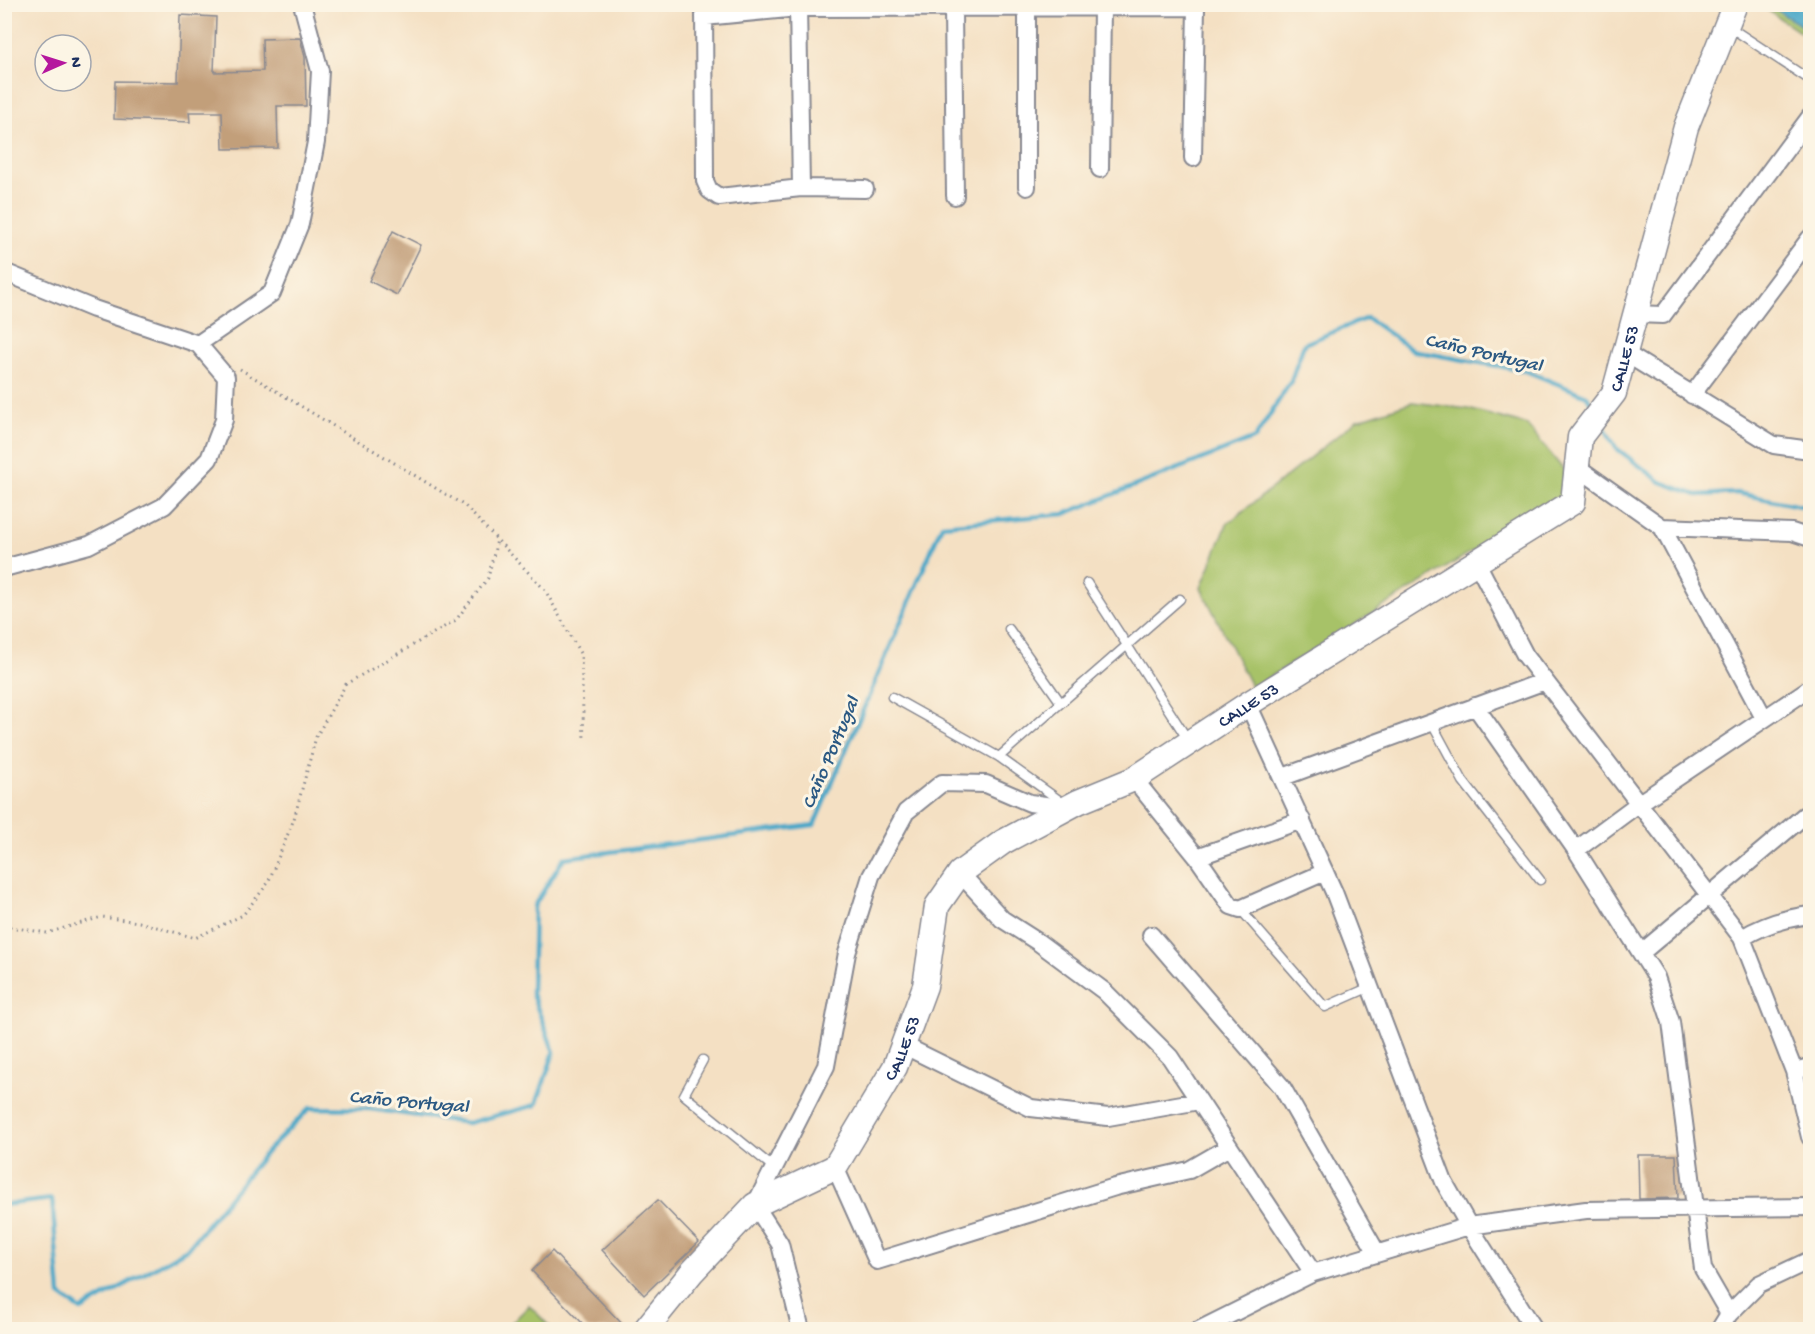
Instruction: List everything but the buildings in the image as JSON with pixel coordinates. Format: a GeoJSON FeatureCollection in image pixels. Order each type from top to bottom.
{"type":"FeatureCollection","features":[{"type":"Feature","properties":{"kind":"street"},"geometry":{"type":"LineString","coordinates":[[198,345],[272,293],[300,224],[316,142],[320,71],[302,4]]}},
{"type":"Feature","properties":{"kind":"street"},"geometry":{"type":"LineString","coordinates":[[798,6],[801,188]]}},
{"type":"Feature","properties":{"kind":"street"},"geometry":{"type":"LineString","coordinates":[[865,189],[801,188],[719,197],[709,190],[705,181],[704,10],[798,6],[1028,8],[1196,6],[1193,158]]}},
{"type":"Feature","properties":{"kind":"street"},"geometry":{"type":"LineString","coordinates":[[955,196],[962,6]]}},
{"type":"Feature","properties":{"kind":"street"},"geometry":{"type":"LineString","coordinates":[[1100,169],[1101,7]]}},
{"type":"Feature","properties":{"kind":"street"},"geometry":{"type":"LineString","coordinates":[[1028,8],[1028,187]]}},
{"type":"Feature","properties":{"kind":"street","name":"CALLE 53"},"geometry":{"type":"LineString","coordinates":[[835,1167],[895,1067],[926,986],[937,906],[960,873],[1003,842],[1068,807],[1134,779],[1248,704],[1573,502],[1580,437],[1614,393],[1686,127],[1731,15]]}},
{"type":"Feature","properties":{"kind":"street"},"geometry":{"type":"LineString","coordinates":[[1635,314],[1663,315],[1810,117]]}},
{"type":"Feature","properties":{"kind":"street"},"geometry":{"type":"LineString","coordinates":[[1692,395],[1810,238]]}},
{"type":"Feature","properties":{"kind":"street"},"geometry":{"type":"LineString","coordinates":[[4,272],[94,309],[198,345],[226,377],[224,420],[209,459],[164,506],[89,545],[4,568]]}},
{"type":"Feature","properties":{"kind":"street"},"geometry":{"type":"LineString","coordinates":[[1625,353],[1774,445],[1810,450]]}},
{"type":"Feature","properties":{"kind":"street"},"geometry":{"type":"LineString","coordinates":[[1577,467],[1662,527],[1764,718]]}},
{"type":"Feature","properties":{"kind":"street"},"geometry":{"type":"LineString","coordinates":[[1662,527],[1792,532],[1810,538]]}},
{"type":"Feature","properties":{"kind":"street"},"geometry":{"type":"LineString","coordinates":[[1477,563],[1525,655],[1742,938],[1802,1069],[1810,1137]]}},
{"type":"Feature","properties":{"kind":"street"},"geometry":{"type":"LineString","coordinates":[[1283,777],[1545,681]]}},
{"type":"Feature","properties":{"kind":"street"},"geometry":{"type":"LineString","coordinates":[[1576,850],[1638,804],[1810,688]]}},
{"type":"Feature","properties":{"kind":"street"},"geometry":{"type":"LineString","coordinates":[[1248,704],[1325,872],[1444,1182],[1469,1226],[1535,1329]]}},
{"type":"Feature","properties":{"kind":"street"},"geometry":{"type":"LineString","coordinates":[[1475,706],[1576,850],[1656,977],[1671,1022],[1703,1269],[1729,1314]]}},
{"type":"Feature","properties":{"kind":"street"},"geometry":{"type":"LineString","coordinates":[[1134,779],[1197,857],[1231,906],[1240,909],[1325,872]]}},
{"type":"Feature","properties":{"kind":"street"},"geometry":{"type":"LineString","coordinates":[[645,1329],[692,1272],[755,1205],[826,1066],[847,953],[871,876],[906,812],[942,783],[986,784],[1030,802],[1068,807]]}},
{"type":"Feature","properties":{"kind":"street"},"geometry":{"type":"LineString","coordinates":[[1641,953],[1810,812]]}},
{"type":"Feature","properties":{"kind":"street"},"geometry":{"type":"LineString","coordinates":[[1197,857],[1302,820]]}},
{"type":"Feature","properties":{"kind":"street"},"geometry":{"type":"LineString","coordinates":[[960,873],[1002,919],[1038,942],[1104,992],[1170,1057],[1313,1273]]}},
{"type":"Feature","properties":{"kind":"street"},"geometry":{"type":"LineString","coordinates":[[1742,938],[1758,928],[1794,917],[1810,915]]}},
{"type":"Feature","properties":{"kind":"street"},"geometry":{"type":"LineString","coordinates":[[1151,935],[1282,1086],[1377,1253]]}},
{"type":"Feature","properties":{"kind":"street"},"geometry":{"type":"LineString","coordinates":[[903,1045],[1031,1108],[1108,1117],[1199,1101]]}},
{"type":"Feature","properties":{"kind":"street"},"geometry":{"type":"LineString","coordinates":[[755,1205],[835,1167],[877,1261],[1115,1187],[1189,1170],[1229,1147]]}},
{"type":"Feature","properties":{"kind":"street"},"geometry":{"type":"LineString","coordinates":[[755,1205],[780,1244],[801,1329]]}},
{"type":"Feature","properties":{"kind":"street"},"geometry":{"type":"LineString","coordinates":[[1199,1329],[1313,1273],[1469,1226],[1586,1210],[1810,1207]]}},
{"type":"Feature","properties":{"kind":"street"},"geometry":{"type":"LineString","coordinates":[[1719,1329],[1729,1314],[1759,1284],[1810,1260]]}},
{"type":"Feature","properties":{"kind":"lane"},"geometry":{"type":"LineString","coordinates":[[1731,15],[1810,80]]}},
{"type":"Feature","properties":{"kind":"lane"},"geometry":{"type":"LineString","coordinates":[[1087,583],[1190,743]]}},
{"type":"Feature","properties":{"kind":"lane"},"geometry":{"type":"LineString","coordinates":[[999,757],[1180,599]]}},
{"type":"Feature","properties":{"kind":"lane"},"geometry":{"type":"LineString","coordinates":[[1009,629],[1061,703]]}},
{"type":"Feature","properties":{"kind":"lane"},"geometry":{"type":"LineString","coordinates":[[892,697],[999,757],[1068,807]]}},
{"type":"Feature","properties":{"kind":"lane"},"geometry":{"type":"LineString","coordinates":[[1431,722],[1462,781],[1540,880]]}},
{"type":"Feature","properties":{"kind":"lane"},"geometry":{"type":"LineString","coordinates":[[1240,909],[1325,1006],[1370,987]]}},
{"type":"Feature","properties":{"kind":"lane"},"geometry":{"type":"LineString","coordinates":[[703,1060],[684,1095],[774,1168]]}},
{"type":"Feature","properties":{"kind":"path"},"geometry":{"type":"LineString","coordinates":[[240,369],[465,506],[545,590],[581,655],[584,740]]}},
{"type":"Feature","properties":{"kind":"path"},"geometry":{"type":"LineString","coordinates":[[4,926],[47,933],[102,917],[139,922],[195,938],[243,915],[268,883],[294,819],[316,737],[346,684],[456,620],[488,578],[497,540]]}},
{"type":"Feature","properties":{"kind":"green space"},"geometry":{"type":"Polygon","coordinates":[[[1760,5],[1810,5],[1810,39],[1760,5]]]}},
{"type":"Feature","properties":{"kind":"green space"},"geometry":{"type":"Polygon","coordinates":[[[1412,402],[1468,409],[1527,425],[1568,475],[1566,493],[1252,688],[1201,588],[1227,524],[1357,420],[1412,402]]]}},
{"type":"Feature","properties":{"kind":"green space"},"geometry":{"type":"Polygon","coordinates":[[[529,1306],[552,1329],[505,1329],[529,1306]]]}},
{"type":"Feature","properties":{"kind":"water"},"geometry":{"type":"Polygon","coordinates":[[[1772,5],[1810,5],[1810,31],[1779,12],[1772,5]]]}},
{"type":"Feature","properties":{"kind":"waterway","name":"Caño Portugal"},"geometry":{"type":"LineString","coordinates":[[4,1205],[52,1199],[60,1295],[81,1310],[187,1249],[268,1150],[310,1108],[370,1109],[468,1123],[536,1105],[554,1052],[532,994],[534,906],[564,858],[814,825],[942,525],[1064,514],[1255,438],[1291,381],[1304,344],[1367,318],[1414,351],[1526,371],[1587,396],[1593,407]]}},
{"type":"Feature","properties":{"kind":"waterway","name":"Caño Portugal"},"geometry":{"type":"LineString","coordinates":[[1602,423],[1616,448],[1661,482],[1697,495],[1737,493],[1810,508]]}}]}
